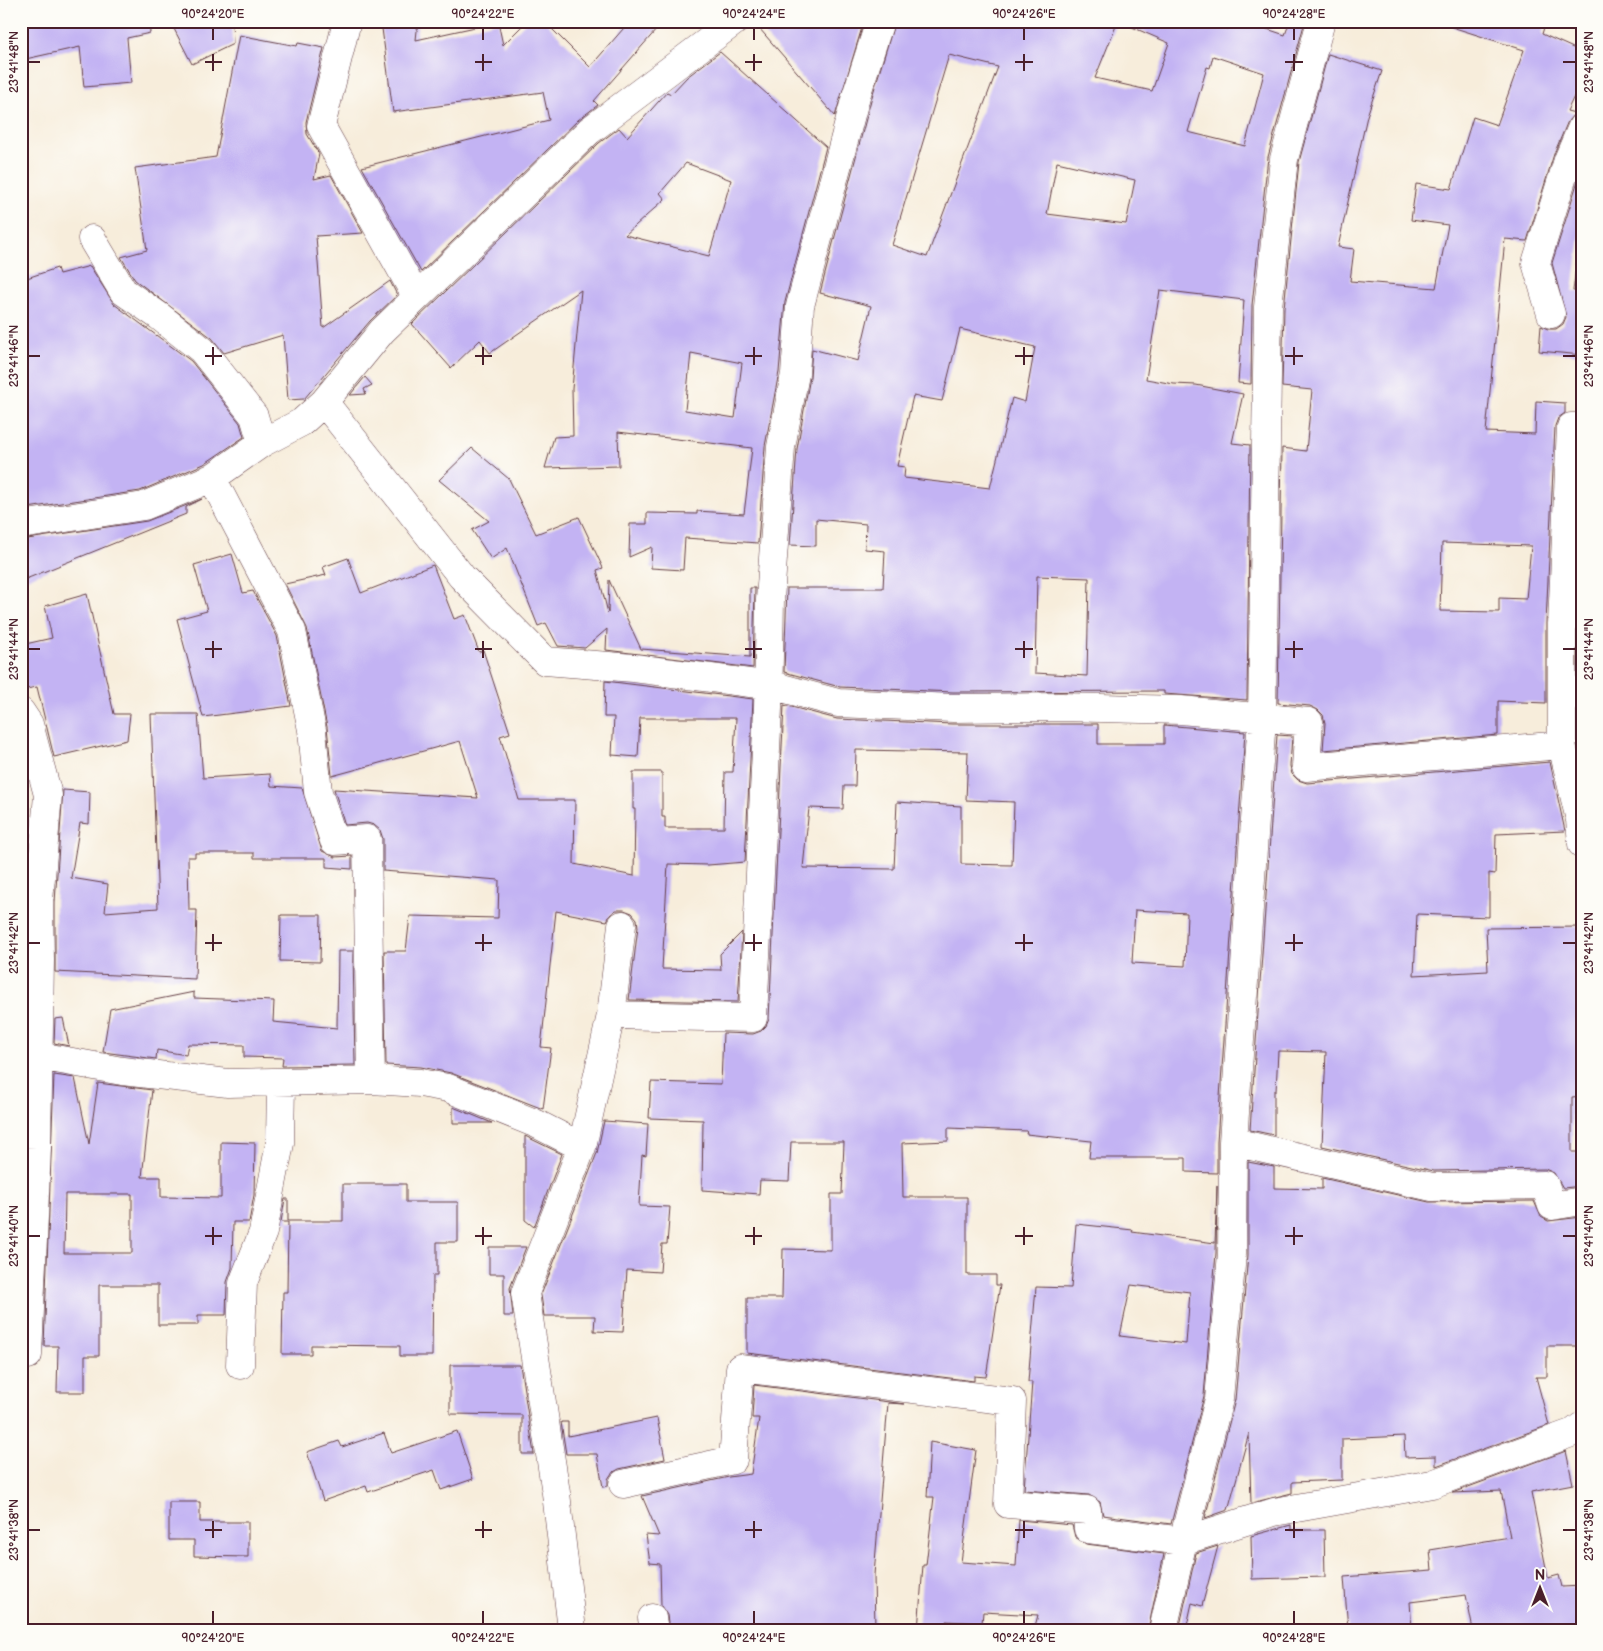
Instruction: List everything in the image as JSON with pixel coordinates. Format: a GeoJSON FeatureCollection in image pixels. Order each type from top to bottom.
{"type":"FeatureCollection","features":[{"type":"Feature","properties":{"kind":"street"},"geometry":{"type":"LineString","coordinates":[[346,21],[321,126],[416,296]]}},
{"type":"Feature","properties":{"kind":"street"},"geometry":{"type":"LineString","coordinates":[[21,524],[144,506],[212,478],[262,443],[302,422],[324,402],[382,331],[416,296],[589,132],[735,21]]}},
{"type":"Feature","properties":{"kind":"street"},"geometry":{"type":"LineString","coordinates":[[611,1015],[753,1018],[768,708],[774,686],[781,447],[795,374],[800,306],[856,96],[880,21]]}},
{"type":"Feature","properties":{"kind":"street"},"geometry":{"type":"LineString","coordinates":[[1163,1630],[1219,1398],[1232,1254],[1233,1142],[1262,718],[1268,307],[1284,160],[1321,21]]}},
{"type":"Feature","properties":{"kind":"street"},"geometry":{"type":"LineString","coordinates":[[1551,314],[1536,264],[1568,160],[1582,127]]}},
{"type":"Feature","properties":{"kind":"street"},"geometry":{"type":"LineString","coordinates":[[92,239],[123,292],[159,316],[202,350],[254,416],[262,443]]}},
{"type":"Feature","properties":{"kind":"street"},"geometry":{"type":"LineString","coordinates":[[324,402],[462,577],[545,661],[634,668],[774,686],[838,703],[953,708],[1061,707],[1172,710],[1309,722],[1306,767],[1562,745]]}},
{"type":"Feature","properties":{"kind":"street"},"geometry":{"type":"LineString","coordinates":[[1582,428],[1571,427],[1562,624],[1562,745],[1580,820],[1582,844]]}},
{"type":"Feature","properties":{"kind":"street"},"geometry":{"type":"LineString","coordinates":[[212,478],[292,631],[312,730],[318,792],[334,841],[367,839],[371,1080]]}},
{"type":"Feature","properties":{"kind":"street"},"geometry":{"type":"LineString","coordinates":[[21,712],[29,724],[48,795],[39,901],[31,958],[39,1056],[28,1355]]}},
{"type":"Feature","properties":{"kind":"street"},"geometry":{"type":"LineString","coordinates":[[572,1630],[556,1493],[525,1293],[582,1147],[611,1015],[622,925]]}},
{"type":"Feature","properties":{"kind":"street"},"geometry":{"type":"LineString","coordinates":[[39,1056],[122,1070],[218,1082],[281,1083],[371,1080],[420,1083],[448,1088],[537,1124],[582,1147]]}},
{"type":"Feature","properties":{"kind":"street"},"geometry":{"type":"LineString","coordinates":[[240,1365],[243,1283],[263,1232],[280,1143],[281,1083]]}},
{"type":"Feature","properties":{"kind":"street"},"geometry":{"type":"LineString","coordinates":[[1233,1142],[1432,1187],[1545,1185],[1552,1206],[1582,1201]]}},
{"type":"Feature","properties":{"kind":"street"},"geometry":{"type":"LineString","coordinates":[[623,1484],[733,1460],[740,1368],[1012,1401],[1008,1504],[1087,1510],[1088,1530],[1183,1541],[1274,1512],[1432,1484],[1574,1432],[1582,1426]]}},
{"type":"Feature","properties":{"kind":"building"},"geometry":{"type":"Polygon","coordinates":[[[21,21],[149,21],[150,33],[127,38],[131,83],[84,87],[80,47],[21,60],[21,21]]]}},
{"type":"Feature","properties":{"kind":"building"},"geometry":{"type":"Polygon","coordinates":[[[170,21],[232,21],[233,44],[192,64],[170,21]]]}},
{"type":"Feature","properties":{"kind":"building"},"geometry":{"type":"Polygon","coordinates":[[[381,21],[418,21],[416,40],[498,22],[503,45],[527,21],[544,21],[590,67],[630,21],[664,21],[594,101],[598,105],[578,120],[421,272],[362,167],[549,120],[543,92],[393,112],[381,21]]]}},
{"type":"Feature","properties":{"kind":"building"},"geometry":{"type":"Polygon","coordinates":[[[753,21],[864,21],[835,116],[753,21]]]}},
{"type":"Feature","properties":{"kind":"building"},"geometry":{"type":"Polygon","coordinates":[[[895,21],[1118,21],[1204,21],[1228,29],[1231,21],[1243,21],[1285,35],[1290,21],[1305,21],[1268,157],[1252,305],[1251,384],[1238,383],[1244,300],[1160,290],[1146,379],[1174,384],[1196,385],[1243,394],[1232,443],[1250,445],[1247,700],[1164,694],[1164,691],[953,692],[840,687],[784,672],[787,588],[883,588],[885,551],[865,549],[866,524],[816,519],[816,546],[790,545],[797,449],[810,377],[812,349],[858,361],[871,306],[820,293],[871,100],[895,21]],[[1118,21],[1095,78],[1152,91],[1169,43],[1118,21]],[[949,55],[892,245],[927,257],[998,67],[949,55]],[[1213,56],[1210,68],[1207,67],[1188,132],[1245,146],[1264,73],[1213,56]],[[1057,162],[1047,214],[1126,224],[1135,180],[1057,162]],[[960,329],[942,401],[913,396],[897,466],[905,467],[904,478],[990,488],[1012,398],[1025,402],[1035,347],[960,329]],[[1037,576],[1035,673],[1087,676],[1089,578],[1037,576]]]}},
{"type":"Feature","properties":{"kind":"building"},"geometry":{"type":"Polygon","coordinates":[[[1453,21],[1546,21],[1542,34],[1582,52],[1582,80],[1567,111],[1575,113],[1568,121],[1554,154],[1527,241],[1505,239],[1486,432],[1535,434],[1536,401],[1565,403],[1565,413],[1558,418],[1555,426],[1546,623],[1546,703],[1498,701],[1498,735],[1323,750],[1325,723],[1323,715],[1310,706],[1278,703],[1282,448],[1306,451],[1312,390],[1282,387],[1284,308],[1299,162],[1328,54],[1382,71],[1367,116],[1338,247],[1354,249],[1350,281],[1436,288],[1448,225],[1411,220],[1416,184],[1451,189],[1473,117],[1497,125],[1524,50],[1452,27],[1453,21]],[[1442,543],[1440,611],[1499,612],[1499,598],[1526,599],[1531,546],[1442,543]]]}},
{"type":"Feature","properties":{"kind":"building"},"geometry":{"type":"Polygon","coordinates":[[[239,35],[297,46],[298,43],[324,48],[306,122],[307,134],[319,154],[314,179],[331,175],[363,233],[316,236],[323,328],[390,281],[397,295],[370,321],[304,399],[288,400],[283,335],[224,353],[212,338],[135,280],[121,257],[147,250],[135,168],[216,157],[239,35]]]}},
{"type":"Feature","properties":{"kind":"building"},"geometry":{"type":"Polygon","coordinates":[[[720,52],[826,147],[785,302],[779,372],[765,446],[758,543],[685,538],[683,570],[651,568],[652,547],[629,557],[630,524],[647,524],[647,513],[697,514],[697,511],[744,514],[752,448],[618,432],[619,466],[545,468],[554,437],[573,436],[572,389],[581,290],[490,353],[480,340],[451,368],[412,324],[599,143],[619,128],[627,137],[667,92],[671,94],[687,77],[720,52]],[[686,163],[660,193],[665,199],[625,235],[709,256],[731,180],[686,163]],[[691,353],[685,410],[735,418],[742,363],[691,353]]]}},
{"type":"Feature","properties":{"kind":"building"},"geometry":{"type":"Polygon","coordinates":[[[1582,168],[1582,219],[1573,291],[1582,291],[1582,355],[1539,351],[1541,326],[1548,329],[1556,329],[1563,324],[1566,317],[1552,263],[1582,168]]]}},
{"type":"Feature","properties":{"kind":"building"},"geometry":{"type":"Polygon","coordinates":[[[90,266],[114,304],[191,361],[240,423],[244,437],[204,464],[140,491],[21,509],[21,280],[57,268],[59,274],[90,266]]]}},
{"type":"Feature","properties":{"kind":"building"},"geometry":{"type":"Polygon","coordinates":[[[365,377],[372,385],[364,389],[366,394],[350,395],[365,377]]]}},
{"type":"Feature","properties":{"kind":"building"},"geometry":{"type":"Polygon","coordinates":[[[472,448],[509,479],[536,534],[579,517],[603,568],[597,570],[608,613],[609,580],[641,649],[750,657],[750,588],[755,588],[753,668],[606,650],[607,629],[585,648],[558,646],[546,623],[538,626],[507,548],[491,559],[472,530],[489,521],[439,480],[472,448]]]}},
{"type":"Feature","properties":{"kind":"building"},"geometry":{"type":"Polygon","coordinates":[[[202,499],[186,507],[186,514],[21,581],[21,540],[147,521],[202,499]]]}},
{"type":"Feature","properties":{"kind":"building"},"geometry":{"type":"Polygon","coordinates":[[[1582,534],[1582,704],[1578,704],[1578,624],[1582,534]]]}},
{"type":"Feature","properties":{"kind":"building"},"geometry":{"type":"Polygon","coordinates":[[[232,554],[243,593],[253,591],[277,636],[291,706],[203,717],[177,619],[207,611],[194,565],[232,554]]]}},
{"type":"Feature","properties":{"kind":"building"},"geometry":{"type":"Polygon","coordinates":[[[348,558],[361,593],[433,565],[454,619],[465,615],[479,652],[483,650],[510,733],[500,736],[519,800],[575,800],[574,864],[634,876],[635,809],[633,809],[633,772],[662,772],[662,817],[665,817],[665,828],[724,828],[725,772],[733,772],[736,718],[640,718],[638,757],[612,755],[614,717],[604,717],[605,681],[753,699],[745,862],[708,865],[668,864],[662,969],[721,970],[720,954],[742,932],[738,1002],[629,1000],[638,927],[637,919],[632,913],[624,910],[616,910],[607,921],[556,911],[541,1047],[551,1048],[543,1109],[451,1073],[421,1067],[386,1065],[384,951],[406,951],[410,916],[498,918],[499,880],[383,871],[383,839],[380,830],[374,825],[367,823],[345,825],[334,789],[478,798],[460,741],[332,776],[327,727],[307,628],[285,584],[326,575],[323,567],[348,558]]]}},
{"type":"Feature","properties":{"kind":"building"},"geometry":{"type":"Polygon","coordinates":[[[87,594],[114,714],[130,714],[127,740],[54,757],[37,687],[21,690],[21,645],[52,638],[45,606],[87,594]]]}},
{"type":"Feature","properties":{"kind":"building"},"geometry":{"type":"Polygon","coordinates":[[[784,705],[837,719],[952,724],[1098,724],[1098,744],[1164,744],[1164,725],[1245,732],[1217,1141],[1217,1173],[1186,1172],[1186,1158],[1089,1158],[1091,1141],[1026,1134],[1027,1131],[948,1128],[948,1141],[902,1143],[903,1197],[967,1197],[967,1275],[996,1275],[996,1285],[1000,1285],[986,1377],[974,1376],[974,1381],[747,1353],[747,1298],[782,1298],[783,1249],[831,1250],[831,1194],[842,1194],[844,1142],[791,1142],[789,1181],[760,1180],[759,1194],[702,1190],[703,1120],[649,1118],[651,1082],[721,1084],[723,1033],[753,1034],[761,1031],[769,1019],[784,705]],[[856,750],[855,786],[844,786],[843,809],[809,808],[803,868],[894,869],[897,802],[961,806],[961,864],[1012,865],[1014,802],[966,800],[968,752],[856,750]],[[1135,910],[1132,963],[1185,966],[1187,913],[1135,910]]]}},
{"type":"Feature","properties":{"kind":"building"},"geometry":{"type":"Polygon","coordinates":[[[151,714],[198,714],[203,778],[270,774],[271,786],[302,788],[322,851],[335,857],[352,856],[352,869],[326,867],[326,858],[254,858],[254,853],[195,853],[195,857],[188,857],[189,910],[197,910],[195,979],[55,972],[55,902],[63,790],[90,792],[89,824],[80,823],[71,878],[108,884],[105,912],[158,908],[151,714]]]}},
{"type":"Feature","properties":{"kind":"building"},"geometry":{"type":"Polygon","coordinates":[[[1277,735],[1292,736],[1290,766],[1292,774],[1298,780],[1307,783],[1550,762],[1565,831],[1496,834],[1495,874],[1489,873],[1489,917],[1417,914],[1414,975],[1488,971],[1486,928],[1582,927],[1582,1096],[1572,1097],[1572,1152],[1582,1152],[1582,1186],[1563,1188],[1554,1173],[1545,1169],[1434,1171],[1322,1146],[1326,1052],[1278,1051],[1276,1091],[1274,1091],[1274,1135],[1250,1130],[1277,735]]]}},
{"type":"Feature","properties":{"kind":"building"},"geometry":{"type":"Polygon","coordinates":[[[21,847],[28,848],[23,900],[24,942],[21,942],[21,847]]]}},
{"type":"Feature","properties":{"kind":"building"},"geometry":{"type":"Polygon","coordinates":[[[281,915],[321,915],[320,962],[280,961],[281,915]]]}},
{"type":"Feature","properties":{"kind":"building"},"geometry":{"type":"Polygon","coordinates":[[[338,951],[353,951],[355,1065],[282,1066],[283,1058],[244,1057],[244,1045],[188,1044],[186,1055],[157,1050],[156,1059],[103,1052],[110,1009],[194,992],[194,998],[274,1001],[273,1022],[337,1028],[338,951]]]}},
{"type":"Feature","properties":{"kind":"building"},"geometry":{"type":"Polygon","coordinates":[[[63,1018],[69,1046],[54,1043],[55,1019],[63,1018]]]}},
{"type":"Feature","properties":{"kind":"building"},"geometry":{"type":"Polygon","coordinates":[[[54,1075],[75,1078],[89,1144],[98,1083],[152,1090],[142,1177],[161,1177],[161,1197],[221,1198],[221,1142],[255,1143],[254,1195],[249,1222],[233,1222],[232,1268],[227,1282],[226,1315],[198,1315],[198,1325],[158,1325],[158,1285],[99,1285],[99,1356],[85,1356],[85,1392],[57,1392],[58,1346],[44,1346],[54,1075]],[[65,1194],[64,1253],[132,1253],[132,1194],[65,1194]]]}},
{"type":"Feature","properties":{"kind":"building"},"geometry":{"type":"Polygon","coordinates":[[[453,1107],[492,1123],[453,1123],[453,1107]]]}},
{"type":"Feature","properties":{"kind":"building"},"geometry":{"type":"Polygon","coordinates":[[[604,1121],[648,1124],[646,1156],[642,1155],[639,1206],[670,1207],[667,1244],[662,1244],[660,1272],[627,1270],[623,1332],[594,1331],[595,1316],[544,1316],[541,1295],[597,1153],[604,1121]]]}},
{"type":"Feature","properties":{"kind":"building"},"geometry":{"type":"Polygon","coordinates":[[[525,1136],[562,1154],[534,1227],[525,1220],[525,1136]]]}},
{"type":"Feature","properties":{"kind":"building"},"geometry":{"type":"Polygon","coordinates":[[[1248,1162],[1274,1167],[1274,1188],[1322,1189],[1322,1178],[1429,1202],[1534,1201],[1541,1217],[1548,1221],[1582,1217],[1582,1346],[1547,1346],[1547,1377],[1536,1377],[1549,1425],[1436,1466],[1436,1456],[1405,1457],[1404,1436],[1342,1439],[1342,1480],[1292,1482],[1292,1493],[1251,1503],[1249,1433],[1228,1510],[1205,1518],[1235,1400],[1248,1255],[1248,1162]]]}},
{"type":"Feature","properties":{"kind":"building"},"geometry":{"type":"Polygon","coordinates":[[[343,1184],[406,1184],[406,1202],[458,1202],[458,1242],[437,1242],[437,1275],[433,1275],[432,1356],[400,1356],[400,1346],[311,1345],[311,1354],[282,1354],[283,1292],[287,1292],[288,1222],[281,1222],[285,1199],[288,1199],[288,1221],[343,1221],[343,1184]]]}},
{"type":"Feature","properties":{"kind":"building"},"geometry":{"type":"Polygon","coordinates":[[[1217,1186],[1216,1253],[1204,1396],[1171,1524],[1103,1515],[1100,1502],[1089,1495],[1024,1490],[1032,1382],[1028,1382],[1036,1287],[1071,1288],[1076,1224],[1133,1230],[1132,1232],[1215,1243],[1217,1186]],[[1131,1285],[1120,1336],[1186,1344],[1190,1292],[1131,1285]]]}},
{"type":"Feature","properties":{"kind":"building"},"geometry":{"type":"Polygon","coordinates":[[[489,1247],[526,1247],[510,1288],[513,1316],[504,1316],[504,1274],[489,1274],[489,1247]]]}},
{"type":"Feature","properties":{"kind":"building"},"geometry":{"type":"Polygon","coordinates":[[[450,1365],[520,1365],[534,1454],[522,1454],[522,1415],[450,1414],[450,1365]]]}},
{"type":"Feature","properties":{"kind":"building"},"geometry":{"type":"Polygon","coordinates":[[[754,1385],[905,1404],[888,1403],[874,1575],[875,1630],[669,1630],[667,1615],[661,1606],[660,1564],[650,1563],[646,1535],[659,1536],[642,1496],[751,1474],[759,1418],[752,1418],[754,1385]]]}},
{"type":"Feature","properties":{"kind":"building"},"geometry":{"type":"Polygon","coordinates":[[[657,1418],[665,1459],[619,1469],[612,1473],[608,1479],[608,1486],[603,1487],[597,1454],[566,1454],[561,1422],[568,1422],[568,1436],[657,1418]]]}},
{"type":"Feature","properties":{"kind":"building"},"geometry":{"type":"Polygon","coordinates":[[[457,1431],[473,1479],[441,1490],[434,1470],[368,1492],[366,1486],[323,1501],[307,1452],[339,1441],[342,1447],[384,1433],[391,1453],[457,1431]]]}},
{"type":"Feature","properties":{"kind":"building"},"geometry":{"type":"Polygon","coordinates":[[[930,1442],[976,1450],[961,1562],[1016,1566],[1019,1520],[1072,1525],[1075,1537],[1086,1544],[1164,1554],[1148,1630],[1034,1630],[1038,1615],[983,1612],[982,1623],[946,1621],[946,1630],[918,1630],[923,1565],[926,1565],[934,1497],[927,1497],[930,1442]]]}},
{"type":"Feature","properties":{"kind":"building"},"geometry":{"type":"Polygon","coordinates":[[[1566,1451],[1573,1484],[1531,1492],[1548,1578],[1559,1575],[1562,1587],[1582,1586],[1582,1630],[1473,1630],[1466,1595],[1410,1602],[1412,1630],[1348,1630],[1344,1577],[1432,1570],[1430,1550],[1510,1537],[1501,1491],[1452,1493],[1566,1451]]]}},
{"type":"Feature","properties":{"kind":"building"},"geometry":{"type":"Polygon","coordinates":[[[169,1502],[200,1502],[200,1522],[248,1522],[248,1557],[194,1556],[194,1540],[169,1540],[169,1502]]]}},
{"type":"Feature","properties":{"kind":"building"},"geometry":{"type":"Polygon","coordinates":[[[1291,1525],[1291,1530],[1324,1530],[1325,1577],[1252,1579],[1251,1536],[1291,1525]]]}},
{"type":"Feature","properties":{"kind":"building"},"geometry":{"type":"Polygon","coordinates":[[[1218,1546],[1202,1606],[1192,1603],[1186,1630],[1179,1630],[1196,1553],[1218,1546]]]}}]}
